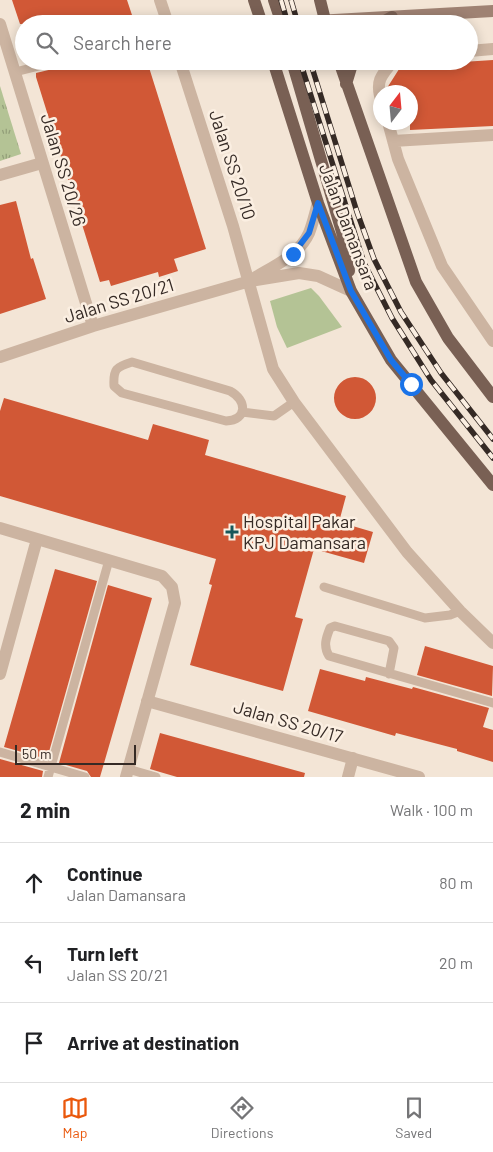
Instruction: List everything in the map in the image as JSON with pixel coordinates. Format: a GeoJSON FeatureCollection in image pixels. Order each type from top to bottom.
{"type":"FeatureCollection","features":[{"type":"Feature","properties":{"kind":"main road"},"geometry":{"type":"LineString","coordinates":[[254,0],[259,15]]}},
{"type":"Feature","properties":{"kind":"main road"},"geometry":{"type":"LineString","coordinates":[[274,0],[279,15]]}},
{"type":"Feature","properties":{"kind":"main road"},"geometry":{"type":"LineString","coordinates":[[320,0],[324,15]]}},
{"type":"Feature","properties":{"kind":"main road"},"geometry":{"type":"LineString","coordinates":[[426,15],[493,11]]}},
{"type":"Feature","properties":{"kind":"main road","name":"Jalan Damansara"},"geometry":{"type":"LineString","coordinates":[[277,70],[318,203],[351,291],[391,360],[493,485]]}},
{"type":"Feature","properties":{"kind":"main road"},"geometry":{"type":"LineString","coordinates":[[295,70],[347,249],[351,291]]}},
{"type":"Feature","properties":{"kind":"main road"},"geometry":{"type":"LineString","coordinates":[[342,70],[416,282],[448,338],[493,397]]}},
{"type":"Feature","properties":{"kind":"main road"},"geometry":{"type":"LineString","coordinates":[[346,84],[350,70]]}},
{"type":"Feature","properties":{"kind":"street"},"geometry":{"type":"LineString","coordinates":[[160,0],[165,15]]}},
{"type":"Feature","properties":{"kind":"street","name":"Jalan SS 20/26"},"geometry":{"type":"LineString","coordinates":[[0,24],[93,326]]}},
{"type":"Feature","properties":{"kind":"street"},"geometry":{"type":"LineString","coordinates":[[478,50],[493,49]]}},
{"type":"Feature","properties":{"kind":"street","name":"Jalan SS 20/10"},"geometry":{"type":"LineString","coordinates":[[183,70],[250,281],[273,369],[294,402],[406,552],[460,611],[493,642]]}},
{"type":"Feature","properties":{"kind":"street"},"geometry":{"type":"LineString","coordinates":[[379,85],[380,79],[386,70]]}},
{"type":"Feature","properties":{"kind":"street"},"geometry":{"type":"LineString","coordinates":[[390,130],[398,159],[442,266],[493,341]]}},
{"type":"Feature","properties":{"kind":"street"},"geometry":{"type":"LineString","coordinates":[[393,141],[493,135]]}},
{"type":"Feature","properties":{"kind":"street"},"geometry":{"type":"LineString","coordinates":[[0,175],[42,163]]}},
{"type":"Feature","properties":{"kind":"street","name":"Jalan SS 20/21"},"geometry":{"type":"LineString","coordinates":[[250,281],[293,254],[309,233],[318,203]]}},
{"type":"Feature","properties":{"kind":"street","name":"Jalan SS 20/21"},"geometry":{"type":"LineString","coordinates":[[0,357],[93,326],[250,281],[299,273],[318,276],[351,291]]}},
{"type":"Feature","properties":{"kind":"street"},"geometry":{"type":"LineString","coordinates":[[0,528],[162,576],[172,587],[174,603],[127,773]]}},
{"type":"Feature","properties":{"kind":"street"},"geometry":{"type":"LineString","coordinates":[[0,674],[38,539]]}},
{"type":"Feature","properties":{"kind":"street","name":"Jalan SS 20/17"},"geometry":{"type":"LineString","coordinates":[[147,701],[419,777]]}},
{"type":"Feature","properties":{"kind":"street"},"geometry":{"type":"LineString","coordinates":[[348,777],[353,758]]}},
{"type":"Feature","properties":{"kind":"lane"},"geometry":{"type":"LineString","coordinates":[[15,72],[23,70]]}},
{"type":"Feature","properties":{"kind":"lane"},"geometry":{"type":"LineString","coordinates":[[132,362],[203,383],[236,394],[243,405],[242,412],[239,418],[226,422],[122,393],[114,386],[114,374],[119,366],[132,362]]}},
{"type":"Feature","properties":{"kind":"lane"},"geometry":{"type":"LineString","coordinates":[[242,412],[274,416],[294,402]]}},
{"type":"Feature","properties":{"kind":"lane"},"geometry":{"type":"LineString","coordinates":[[48,777],[109,560]]}},
{"type":"Feature","properties":{"kind":"lane"},"geometry":{"type":"LineString","coordinates":[[324,587],[425,618],[450,615],[460,611]]}},
{"type":"Feature","properties":{"kind":"lane"},"geometry":{"type":"LineString","coordinates":[[389,674],[394,648],[389,641],[335,626],[330,628],[325,643],[329,656],[389,674],[493,704]]}},
{"type":"Feature","properties":{"kind":"lane"},"geometry":{"type":"LineString","coordinates":[[0,752],[85,777]]}},
{"type":"Feature","properties":{"kind":"lane"},"geometry":{"type":"LineString","coordinates":[[127,773],[156,777]]}},
{"type":"Feature","properties":{"kind":"green space"},"geometry":{"type":"Polygon","coordinates":[[[0,86],[21,154],[0,161],[0,86]]]}},
{"type":"Feature","properties":{"kind":"green space"},"geometry":{"type":"Polygon","coordinates":[[[311,288],[342,327],[287,348],[277,327],[270,301],[311,288]]]}},
{"type":"Feature","properties":{"kind":"building"},"geometry":{"type":"Polygon","coordinates":[[[12,0],[127,0],[132,15],[17,15],[12,0]]]}},
{"type":"Feature","properties":{"kind":"building"},"geometry":{"type":"Polygon","coordinates":[[[493,60],[493,126],[418,130],[418,85],[389,85],[398,70],[478,70],[478,61],[493,60]]]}},
{"type":"Feature","properties":{"kind":"building"},"geometry":{"type":"Polygon","coordinates":[[[48,70],[150,70],[206,249],[174,259],[178,271],[159,277],[158,272],[111,286],[109,280],[100,282],[36,73],[48,70]]]}},
{"type":"Feature","properties":{"kind":"building"},"geometry":{"type":"Polygon","coordinates":[[[16,201],[31,259],[33,258],[46,299],[0,314],[0,205],[16,201]]]}},
{"type":"Feature","properties":{"kind":"building"},"geometry":{"type":"Polygon","coordinates":[[[359,377],[367,380],[373,386],[376,398],[373,410],[367,416],[351,419],[343,416],[337,410],[334,394],[337,386],[343,380],[359,377]]]}},
{"type":"Feature","properties":{"kind":"building"},"geometry":{"type":"Polygon","coordinates":[[[4,398],[148,440],[153,424],[209,440],[205,455],[346,496],[339,522],[373,532],[364,563],[314,549],[295,617],[303,619],[283,691],[190,665],[212,585],[209,584],[216,559],[0,496],[0,411],[4,398]]]}},
{"type":"Feature","properties":{"kind":"building"},"geometry":{"type":"Polygon","coordinates":[[[55,569],[97,581],[47,759],[4,747],[55,569]]]}},
{"type":"Feature","properties":{"kind":"building"},"geometry":{"type":"Polygon","coordinates":[[[108,585],[152,598],[100,777],[91,777],[87,771],[59,763],[108,585]]]}},
{"type":"Feature","properties":{"kind":"building"},"geometry":{"type":"Polygon","coordinates":[[[425,646],[493,666],[492,696],[417,675],[425,646]]]}},
{"type":"Feature","properties":{"kind":"building"},"geometry":{"type":"Polygon","coordinates":[[[320,669],[365,681],[366,677],[412,689],[413,687],[489,708],[483,727],[493,730],[493,762],[457,751],[457,749],[396,733],[395,736],[308,711],[320,669]]]}},
{"type":"Feature","properties":{"kind":"building"},"geometry":{"type":"Polygon","coordinates":[[[160,733],[305,773],[304,777],[177,777],[150,769],[160,733]]]}},
{"type":"Feature","properties":{"kind":"building"},"geometry":{"type":"Polygon","coordinates":[[[0,759],[43,771],[42,777],[0,777],[0,759]]]}},
{"type":"Feature","properties":{"kind":"railway"},"geometry":{"type":"LineString","coordinates":[[281,0],[285,15]]}},
{"type":"Feature","properties":{"kind":"railway"},"geometry":{"type":"LineString","coordinates":[[291,0],[295,15]]}},
{"type":"Feature","properties":{"kind":"railway"},"geometry":{"type":"LineString","coordinates":[[303,70],[364,263],[392,318],[431,380],[493,458]]}},
{"type":"Feature","properties":{"kind":"railway"},"geometry":{"type":"LineString","coordinates":[[313,70],[357,212],[374,259],[401,312],[441,373],[493,439]]}},
{"type":"Feature","properties":{"kind":"place","name":"Hospital Pakar KPJ Damansara"},"geometry":{"type":"Point","coordinates":[232,532]}},
{"type":"Feature","properties":{"kind":"route"},"geometry":{"type":"LineString","coordinates":[[293,254],[302,245],[309,233],[318,203],[351,291],[391,360],[411,384]]}}]}
